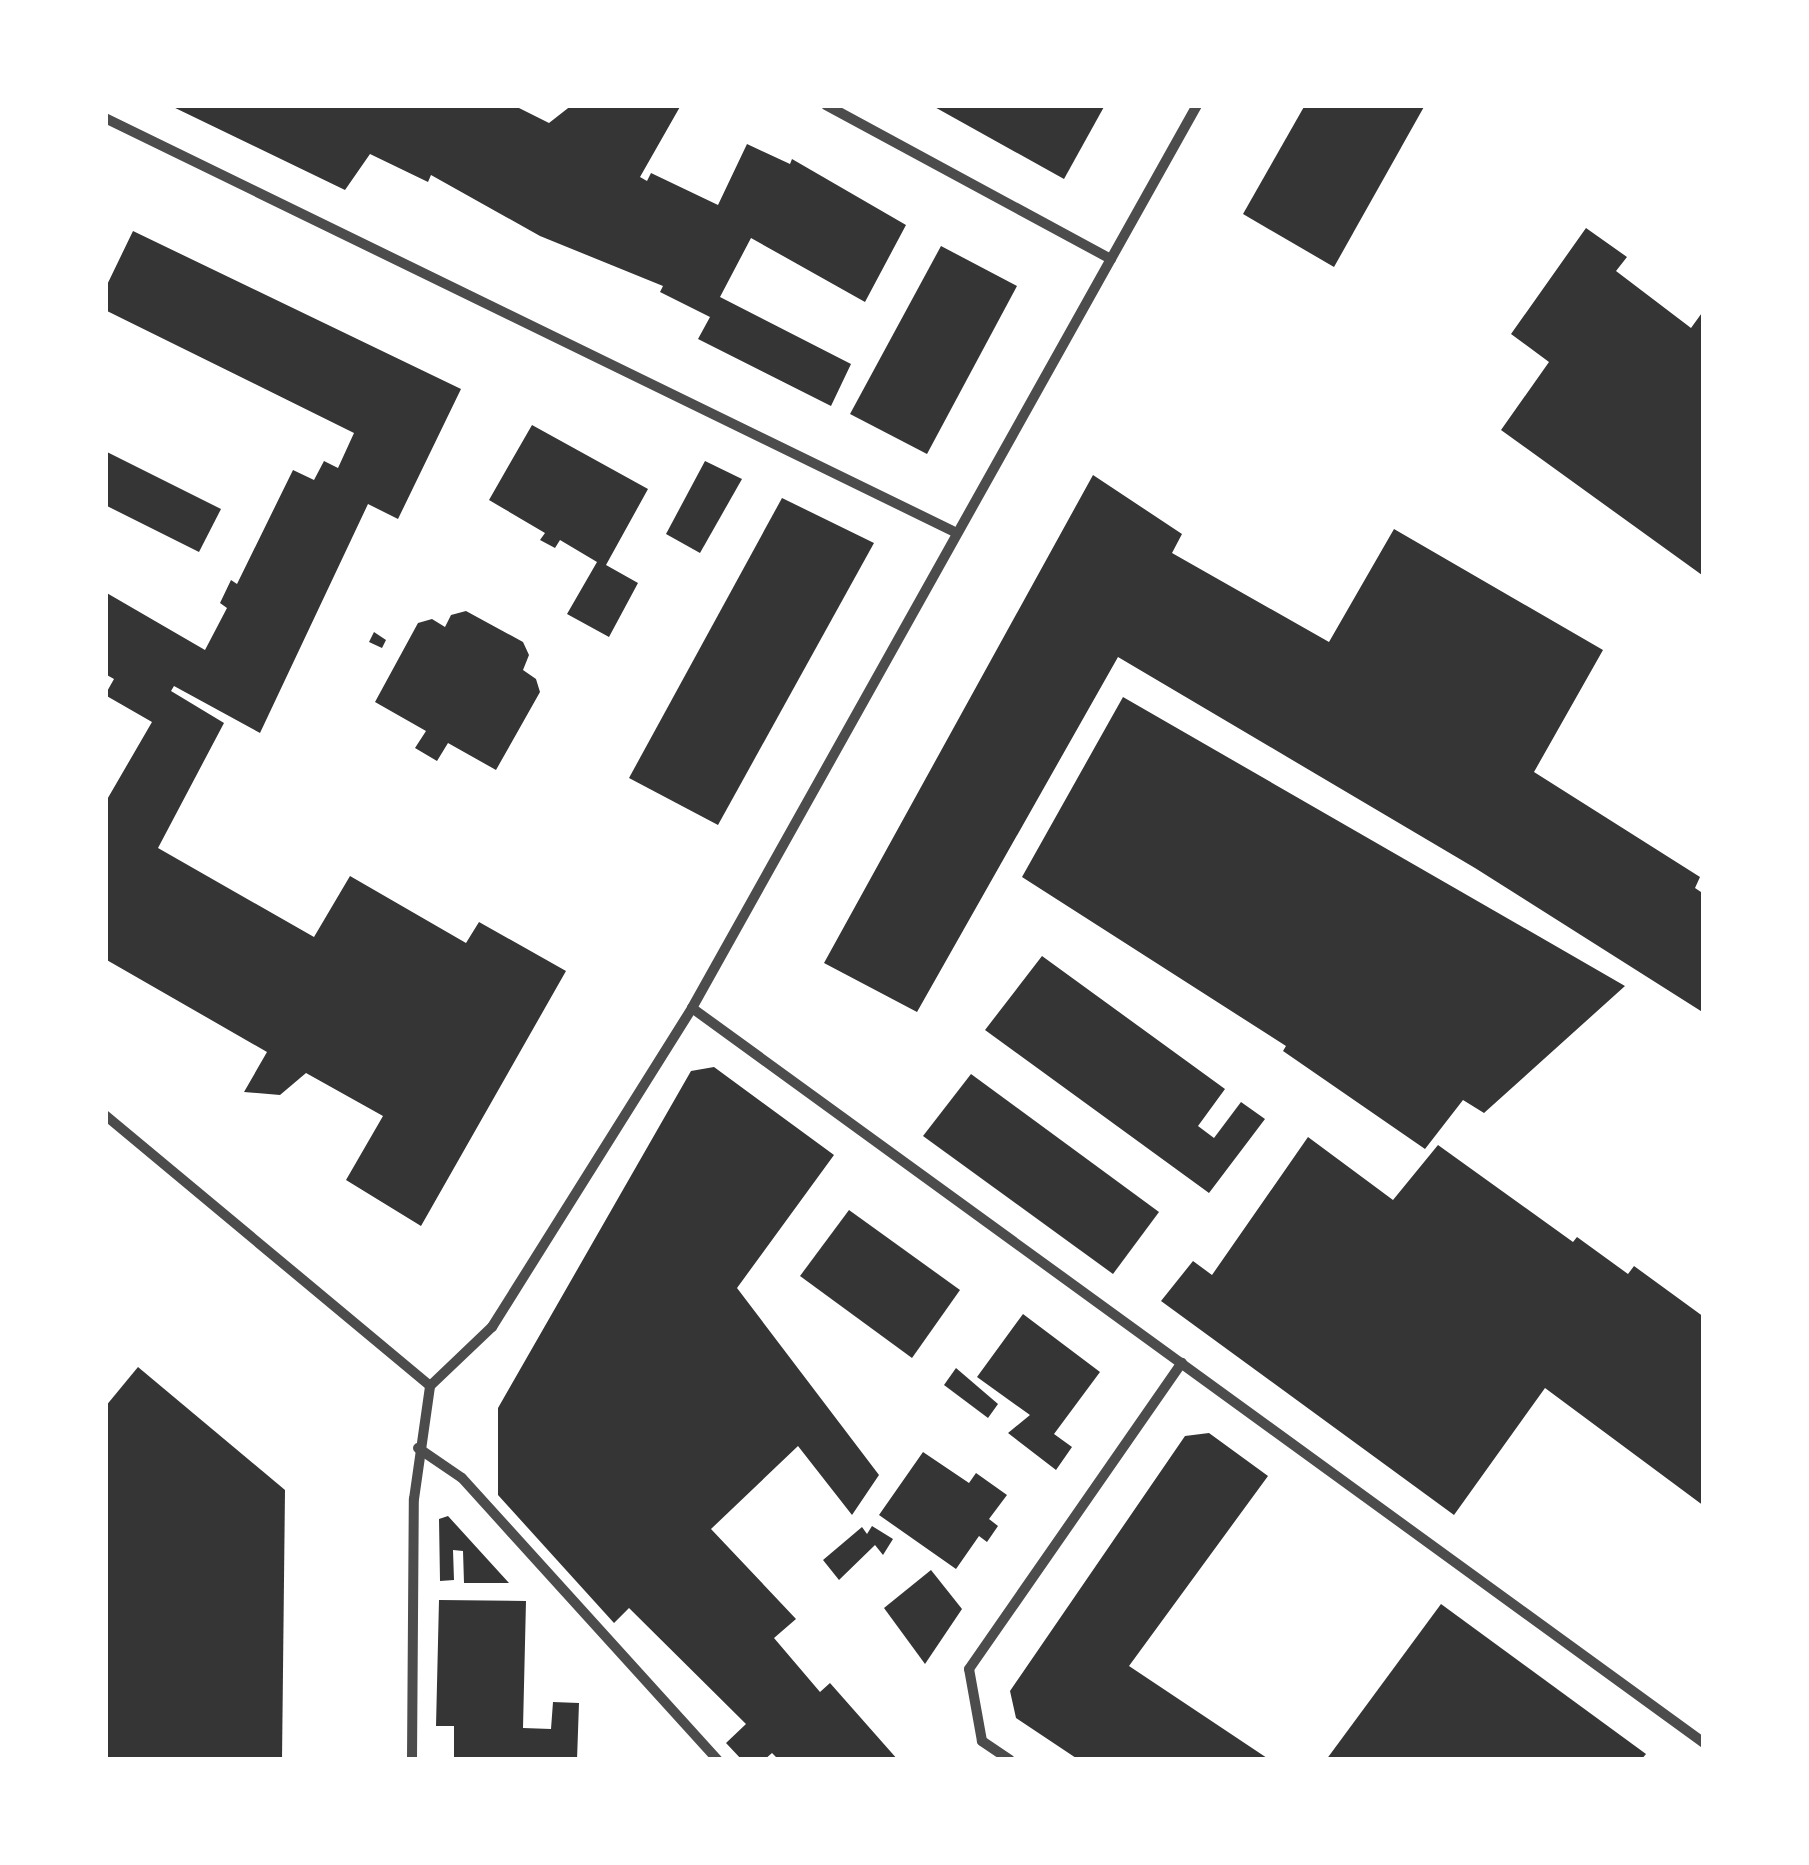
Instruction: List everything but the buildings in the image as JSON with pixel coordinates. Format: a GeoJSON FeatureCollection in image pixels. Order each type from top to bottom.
{"type":"FeatureCollection","features":[{"type":"Feature","properties":{"kind":"street"},"geometry":{"type":"LineString","coordinates":[[826,105],[1111,259]]}},
{"type":"Feature","properties":{"kind":"street"},"geometry":{"type":"LineString","coordinates":[[412,1760],[418,1448],[430,1386],[492,1327],[692,1008],[954,531],[1197,105]]}},
{"type":"Feature","properties":{"kind":"street"},"geometry":{"type":"LineString","coordinates":[[105,118],[954,531]]}},
{"type":"Feature","properties":{"kind":"street"},"geometry":{"type":"LineString","coordinates":[[692,1008],[1704,1743]]}},
{"type":"Feature","properties":{"kind":"street"},"geometry":{"type":"LineString","coordinates":[[105,1115],[430,1386]]}},
{"type":"Feature","properties":{"kind":"street"},"geometry":{"type":"LineString","coordinates":[[1010,1760],[982,1740],[969,1669],[1182,1362]]}},
{"type":"Feature","properties":{"kind":"street"},"geometry":{"type":"LineString","coordinates":[[418,1448],[462,1478],[718,1760]]}}]}
